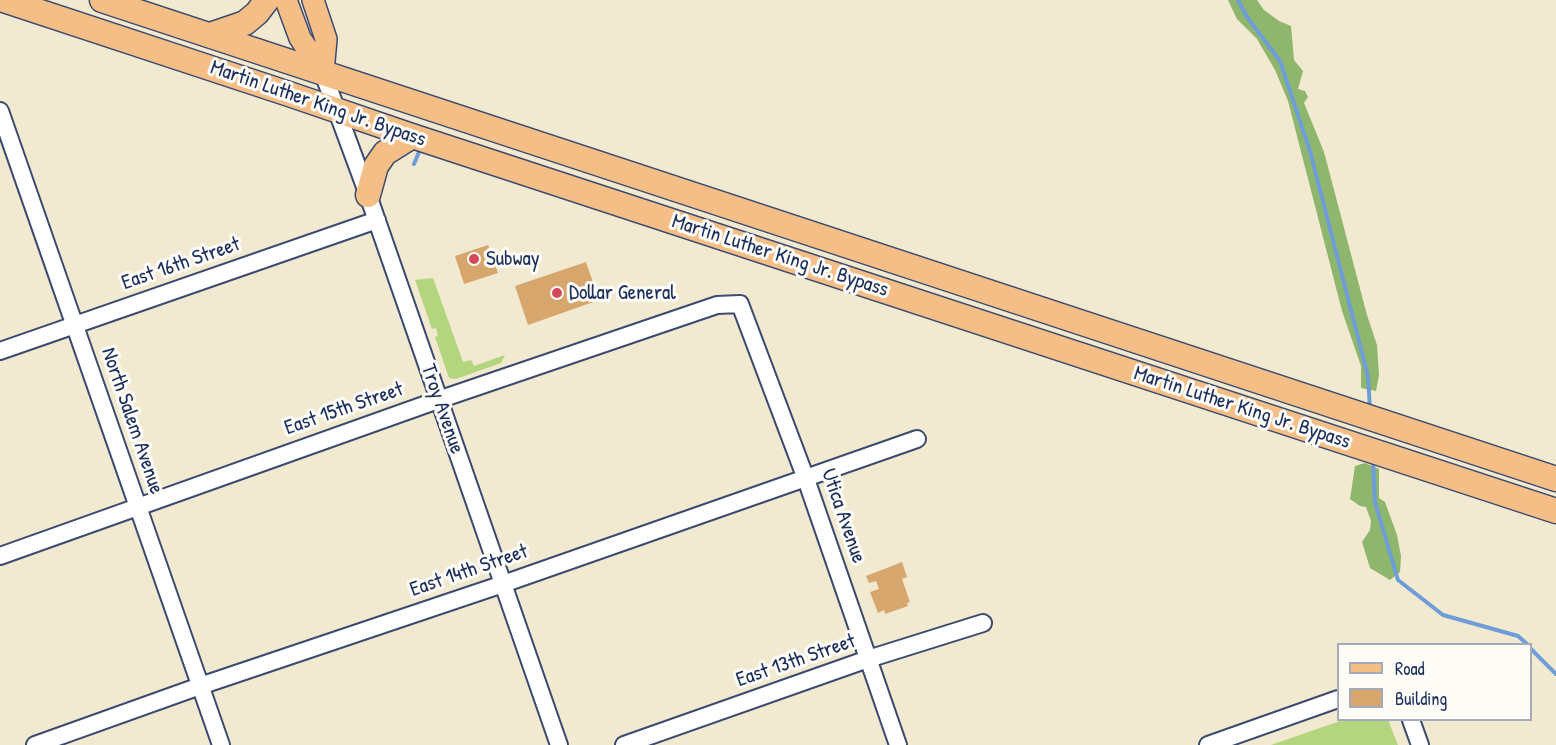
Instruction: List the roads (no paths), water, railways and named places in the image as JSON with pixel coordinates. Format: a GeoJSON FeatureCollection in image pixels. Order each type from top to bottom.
{"type":"FeatureCollection","features":[{"type":"Feature","properties":{"kind":"highway","name":"Martin Luther King Jr. Bypass"},"geometry":{"type":"LineString","coordinates":[[4,0],[1556,511]]}},
{"type":"Feature","properties":{"kind":"highway","name":"Martin Luther King Jr. Bypass"},"geometry":{"type":"LineString","coordinates":[[102,0],[1556,479]]}},
{"type":"Feature","properties":{"kind":"highway"},"geometry":{"type":"LineString","coordinates":[[210,36],[245,23],[257,14],[267,0]]}},
{"type":"Feature","properties":{"kind":"highway"},"geometry":{"type":"LineString","coordinates":[[368,195],[376,166],[385,153],[412,136]]}},
{"type":"Feature","properties":{"kind":"main road","name":"Troy Avenue"},"geometry":{"type":"LineString","coordinates":[[286,0],[300,38],[323,73]]}},
{"type":"Feature","properties":{"kind":"main road","name":"Troy Avenue"},"geometry":{"type":"LineString","coordinates":[[313,0],[326,39],[323,73]]}},
{"type":"Feature","properties":{"kind":"street","name":"Troy Avenue"},"geometry":{"type":"LineString","coordinates":[[323,73],[377,220],[560,745]]}},
{"type":"Feature","properties":{"kind":"street","name":"North Salem Avenue"},"geometry":{"type":"LineString","coordinates":[[0,111],[221,745]]}},
{"type":"Feature","properties":{"kind":"street","name":"East 16th Street"},"geometry":{"type":"LineString","coordinates":[[0,351],[377,220]]}},
{"type":"Feature","properties":{"kind":"street","name":"East 15th Street"},"geometry":{"type":"LineString","coordinates":[[0,556],[438,400],[717,305],[740,304]]}},
{"type":"Feature","properties":{"kind":"street","name":"Utica Avenue"},"geometry":{"type":"LineString","coordinates":[[740,304],[806,479],[898,745]]}},
{"type":"Feature","properties":{"kind":"street","name":"East 14th Street"},"geometry":{"type":"LineString","coordinates":[[35,745],[917,439]]}},
{"type":"Feature","properties":{"kind":"street","name":"East 13th Street"},"geometry":{"type":"LineString","coordinates":[[624,745],[868,659],[983,623]]}},
{"type":"Feature","properties":{"kind":"street"},"geometry":{"type":"LineString","coordinates":[[1208,745],[1337,699]]}},
{"type":"Feature","properties":{"kind":"street"},"geometry":{"type":"LineString","coordinates":[[1411,721],[1420,745]]}},
{"type":"Feature","properties":{"kind":"waterway"},"geometry":{"type":"LineString","coordinates":[[1238,0],[1247,17],[1280,61],[1310,151],[1368,376],[1370,409]]}},
{"type":"Feature","properties":{"kind":"waterway"},"geometry":{"type":"LineString","coordinates":[[414,164],[419,152]]}},
{"type":"Feature","properties":{"kind":"waterway"},"geometry":{"type":"LineString","coordinates":[[1373,461],[1375,502],[1398,580],[1443,615],[1518,636],[1526,643]]}},
{"type":"Feature","properties":{"kind":"waterway"},"geometry":{"type":"LineString","coordinates":[[1532,650],[1556,674]]}},
{"type":"Feature","properties":{"kind":"place","name":"Subway"},"geometry":{"type":"Point","coordinates":[474,259]}},
{"type":"Feature","properties":{"kind":"place","name":"Dollar General"},"geometry":{"type":"Point","coordinates":[557,293]}}]}
